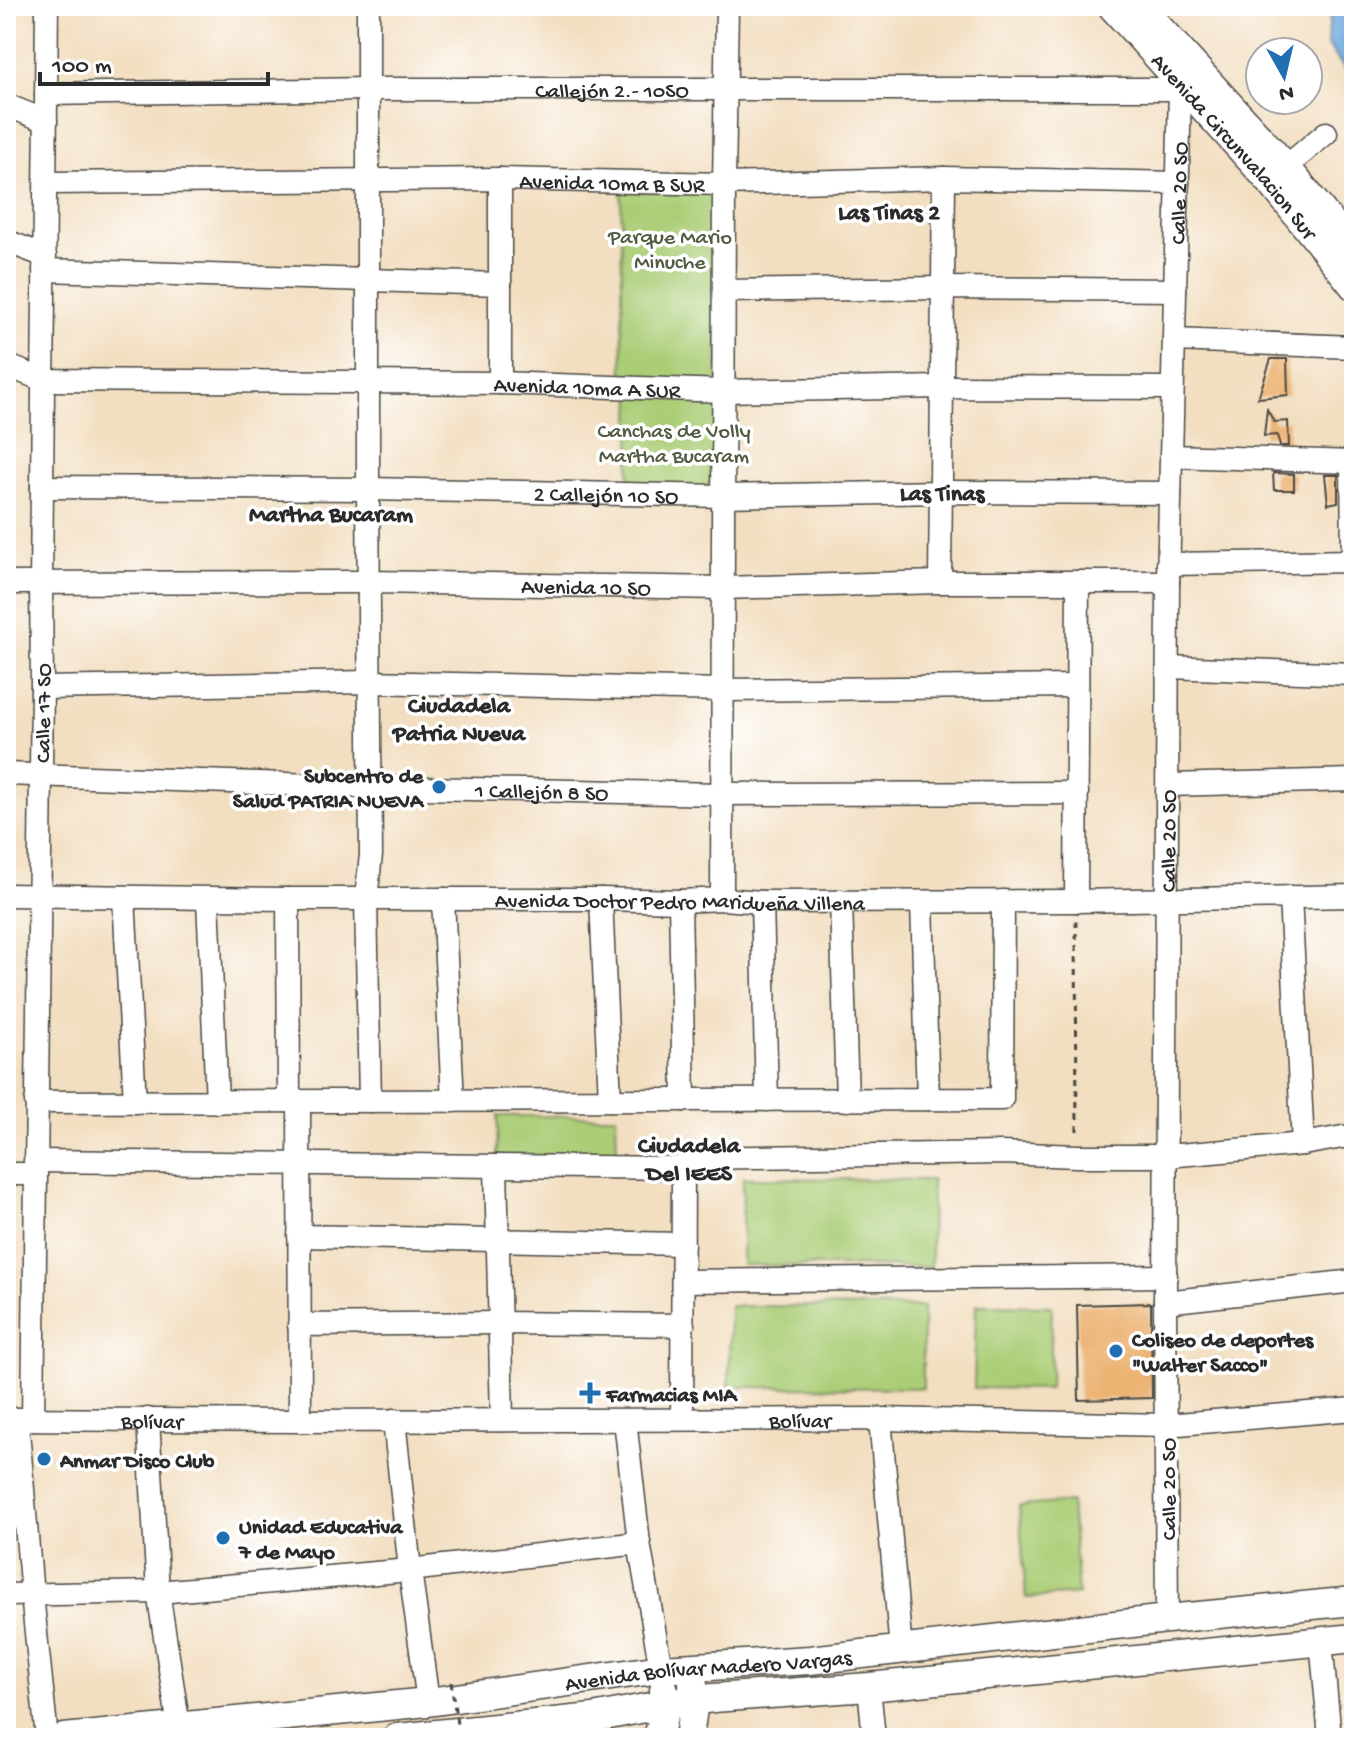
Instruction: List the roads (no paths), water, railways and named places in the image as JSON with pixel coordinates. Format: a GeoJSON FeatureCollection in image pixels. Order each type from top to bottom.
{"type":"FeatureCollection","features":[{"type":"Feature","properties":{"kind":"main road","name":"Avenida Circunvalacion Sur"},"geometry":{"type":"LineString","coordinates":[[1112,6],[1186,80],[1286,167],[1354,251]]}},
{"type":"Feature","properties":{"kind":"main road","name":"Avenida Circunvalacion Sur"},"geometry":{"type":"LineString","coordinates":[[1139,6],[1186,80],[1354,286]]}},
{"type":"Feature","properties":{"kind":"main road","name":"Avenida Bolívar Madero Vargas"},"geometry":{"type":"LineString","coordinates":[[64,1738],[428,1702],[661,1669],[810,1660],[1354,1601]]}},
{"type":"Feature","properties":{"kind":"main road","name":"Avenida Bolívar Madero Vargas"},"geometry":{"type":"LineString","coordinates":[[397,1738],[589,1728],[666,1704],[869,1687],[1354,1638]]}},
{"type":"Feature","properties":{"kind":"main road"},"geometry":{"type":"LineString","coordinates":[[689,1738],[694,1701],[692,1667]]}},
{"type":"Feature","properties":{"kind":"main road"},"geometry":{"type":"LineString","coordinates":[[658,1738],[666,1704],[661,1669]]}},
{"type":"Feature","properties":{"kind":"street","name":"Calle 17 SO"},"geometry":{"type":"LineString","coordinates":[[47,6],[35,1167],[19,1419],[32,1595],[47,1738]]}},
{"type":"Feature","properties":{"kind":"street"},"geometry":{"type":"LineString","coordinates":[[368,6],[371,855],[366,899],[370,1101]]}},
{"type":"Feature","properties":{"kind":"street"},"geometry":{"type":"LineString","coordinates":[[722,899],[727,6]]}},
{"type":"Feature","properties":{"kind":"street","name":"Callejón 2.- 10SO"},"geometry":{"type":"LineString","coordinates":[[46,94],[1186,80]]}},
{"type":"Feature","properties":{"kind":"street","name":"Calle 20 SO"},"geometry":{"type":"LineString","coordinates":[[1167,1619],[1168,573],[1178,183],[1186,80]]}},
{"type":"Feature","properties":{"kind":"street"},"geometry":{"type":"LineString","coordinates":[[6,105],[46,121]]}},
{"type":"Feature","properties":{"kind":"street"},"geometry":{"type":"LineString","coordinates":[[1286,167],[1326,133]]}},
{"type":"Feature","properties":{"kind":"street"},"geometry":{"type":"LineString","coordinates":[[940,582],[944,178]]}},
{"type":"Feature","properties":{"kind":"street","name":"Avenida 10ma B SUR"},"geometry":{"type":"LineString","coordinates":[[46,183],[500,179],[724,184],[944,178],[1178,183]]}},
{"type":"Feature","properties":{"kind":"street"},"geometry":{"type":"LineString","coordinates":[[500,179],[500,383]]}},
{"type":"Feature","properties":{"kind":"street"},"geometry":{"type":"LineString","coordinates":[[6,241],[45,263],[500,284]]}},
{"type":"Feature","properties":{"kind":"street"},"geometry":{"type":"LineString","coordinates":[[724,291],[943,288],[1175,290]]}},
{"type":"Feature","properties":{"kind":"street"},"geometry":{"type":"LineString","coordinates":[[1174,340],[1354,347]]}},
{"type":"Feature","properties":{"kind":"street","name":"Avenida 10ma A SUR"},"geometry":{"type":"LineString","coordinates":[[6,365],[43,380],[500,383],[724,391],[943,387],[1172,388]]}},
{"type":"Feature","properties":{"kind":"street"},"geometry":{"type":"LineString","coordinates":[[1171,456],[1353,462],[1354,561]]}},
{"type":"Feature","properties":{"kind":"street","name":"2 Callejón 10 SO"},"geometry":{"type":"LineString","coordinates":[[42,487],[723,496],[942,492],[1170,493]]}},
{"type":"Feature","properties":{"kind":"street","name":"Avenida 10 SO"},"geometry":{"type":"LineString","coordinates":[[6,583],[369,582],[723,588],[1078,582],[1354,561]]}},
{"type":"Feature","properties":{"kind":"street"},"geometry":{"type":"LineString","coordinates":[[1076,901],[1078,582]]}},
{"type":"Feature","properties":{"kind":"street"},"geometry":{"type":"LineString","coordinates":[[1168,667],[1354,674]]}},
{"type":"Feature","properties":{"kind":"street"},"geometry":{"type":"LineString","coordinates":[[42,688],[369,682],[723,690],[1077,686]]}},
{"type":"Feature","properties":{"kind":"street","name":"1 Callejón 8 SO"},"geometry":{"type":"LineString","coordinates":[[6,774],[370,787],[722,794],[1077,793]]}},
{"type":"Feature","properties":{"kind":"street"},"geometry":{"type":"LineString","coordinates":[[1168,785],[1354,780]]}},
{"type":"Feature","properties":{"kind":"street","name":"Avenida Doctor Pedro Maridueña Villena"},"geometry":{"type":"LineString","coordinates":[[6,895],[208,899],[722,899],[762,902],[1354,896]]}},
{"type":"Feature","properties":{"kind":"street"},"geometry":{"type":"LineString","coordinates":[[124,897],[135,1102]]}},
{"type":"Feature","properties":{"kind":"street"},"geometry":{"type":"LineString","coordinates":[[1290,897],[1303,1144]]}},
{"type":"Feature","properties":{"kind":"street"},"geometry":{"type":"LineString","coordinates":[[208,899],[217,1102]]}},
{"type":"Feature","properties":{"kind":"street"},"geometry":{"type":"LineString","coordinates":[[288,899],[299,1164],[300,1421]]}},
{"type":"Feature","properties":{"kind":"street"},"geometry":{"type":"LineString","coordinates":[[443,899],[453,1101]]}},
{"type":"Feature","properties":{"kind":"street"},"geometry":{"type":"LineString","coordinates":[[601,899],[610,1100]]}},
{"type":"Feature","properties":{"kind":"street"},"geometry":{"type":"LineString","coordinates":[[680,901],[684,1100]]}},
{"type":"Feature","properties":{"kind":"street"},"geometry":{"type":"LineString","coordinates":[[841,901],[847,1100]]}},
{"type":"Feature","properties":{"kind":"street"},"geometry":{"type":"LineString","coordinates":[[36,1102],[1002,1099],[1003,901]]}},
{"type":"Feature","properties":{"kind":"street"},"geometry":{"type":"LineString","coordinates":[[762,902],[767,1100]]}},
{"type":"Feature","properties":{"kind":"street"},"geometry":{"type":"LineString","coordinates":[[922,902],[928,1099]]}},
{"type":"Feature","properties":{"kind":"street"},"geometry":{"type":"LineString","coordinates":[[6,1174],[35,1167],[299,1164],[496,1166],[1002,1153],[1167,1156],[1303,1144],[1354,1135]]}},
{"type":"Feature","properties":{"kind":"street"},"geometry":{"type":"LineString","coordinates":[[682,1419],[686,1163]]}},
{"type":"Feature","properties":{"kind":"street"},"geometry":{"type":"LineString","coordinates":[[496,1166],[502,1420]]}},
{"type":"Feature","properties":{"kind":"street"},"geometry":{"type":"LineString","coordinates":[[299,1236],[683,1244]]}},
{"type":"Feature","properties":{"kind":"street"},"geometry":{"type":"LineString","coordinates":[[683,1281],[1166,1276]]}},
{"type":"Feature","properties":{"kind":"street"},"geometry":{"type":"LineString","coordinates":[[1165,1302],[1354,1281]]}},
{"type":"Feature","properties":{"kind":"street"},"geometry":{"type":"LineString","coordinates":[[299,1325],[683,1325]]}},
{"type":"Feature","properties":{"kind":"street","name":"Bolívar"},"geometry":{"type":"LineString","coordinates":[[19,1419],[880,1419],[1167,1425],[1354,1409]]}},
{"type":"Feature","properties":{"kind":"street"},"geometry":{"type":"LineString","coordinates":[[148,1419],[158,1592],[179,1727]]}},
{"type":"Feature","properties":{"kind":"street"},"geometry":{"type":"LineString","coordinates":[[880,1419],[901,1650]]}},
{"type":"Feature","properties":{"kind":"street"},"geometry":{"type":"LineString","coordinates":[[394,1420],[428,1702]]}},
{"type":"Feature","properties":{"kind":"street"},"geometry":{"type":"LineString","coordinates":[[625,1420],[639,1543],[661,1669]]}},
{"type":"Feature","properties":{"kind":"street"},"geometry":{"type":"LineString","coordinates":[[6,1595],[158,1592],[410,1570],[639,1543]]}},
{"type":"Feature","properties":{"kind":"street"},"geometry":{"type":"LineString","coordinates":[[1321,1641],[1330,1738]]}},
{"type":"Feature","properties":{"kind":"street"},"geometry":{"type":"LineString","coordinates":[[869,1687],[874,1738]]}},
{"type":"Feature","properties":{"kind":"water"},"geometry":{"type":"Polygon","coordinates":[[[1332,6],[1354,6],[1354,83],[1328,45],[1332,6]]]}},
{"type":"Feature","properties":{"kind":"place","name":"Subcentro de Salud PATRIA NUEVA"},"geometry":{"type":"Point","coordinates":[439,787]}},
{"type":"Feature","properties":{"kind":"place","name":"Coliseo de deportes \"Walter Sacco\""},"geometry":{"type":"Point","coordinates":[1116,1351]}},
{"type":"Feature","properties":{"kind":"place","name":"Farmacias MIA"},"geometry":{"type":"Point","coordinates":[590,1393]}},
{"type":"Feature","properties":{"kind":"place","name":"Anmar Disco Club"},"geometry":{"type":"Point","coordinates":[44,1459]}},
{"type":"Feature","properties":{"kind":"place","name":"Unidad Educativa 7 de Mayo"},"geometry":{"type":"Point","coordinates":[223,1538]}},
{"type":"Feature","properties":{"kind":"district","name":"Las Tinas 2"},"geometry":{"type":"Point","coordinates":[889,211]}},
{"type":"Feature","properties":{"kind":"district","name":"Las Tinas"},"geometry":{"type":"Point","coordinates":[942,492]}},
{"type":"Feature","properties":{"kind":"district","name":"Martha Bucaram"},"geometry":{"type":"Point","coordinates":[331,513]}},
{"type":"Feature","properties":{"kind":"district","name":"Ciudadela Patria Nueva"},"geometry":{"type":"Point","coordinates":[459,718]}},
{"type":"Feature","properties":{"kind":"district","name":"Ciudadela Del IEES"},"geometry":{"type":"Point","coordinates":[689,1158]}},
{"type":"Feature","properties":{"kind":"park label","name":"Parque Mario Minuche"},"geometry":{"type":"Point","coordinates":[670,248]}},
{"type":"Feature","properties":{"kind":"park label","name":"Canchas de Volly Martha Bucaram"},"geometry":{"type":"Point","coordinates":[674,442]}}]}
